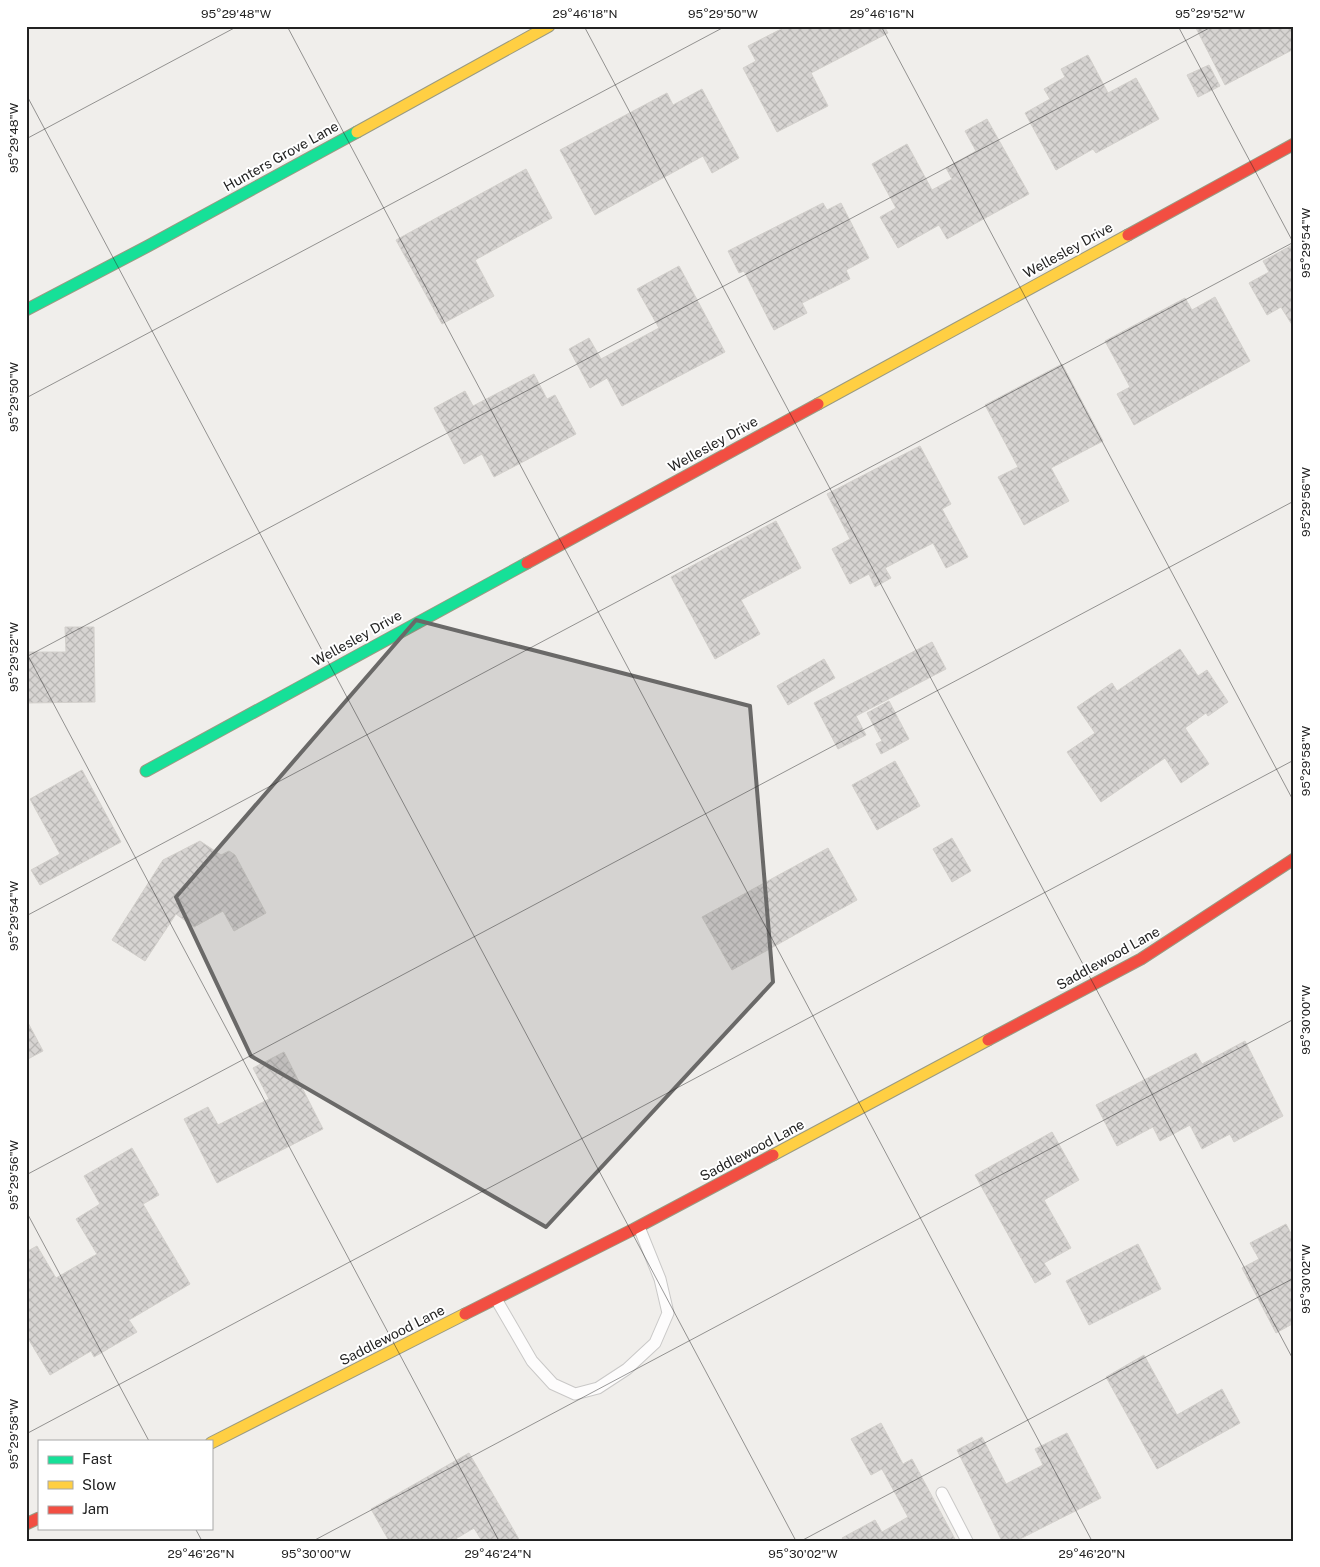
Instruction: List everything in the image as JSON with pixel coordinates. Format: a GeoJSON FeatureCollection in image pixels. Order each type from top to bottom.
{"type":"FeatureCollection","features":[{"type":"Feature","properties":{"kind":"street","name":"Hunters Grove Lane"},"geometry":{"type":"LineString","coordinates":[[26,310],[148,246],[549,26]]}},
{"type":"Feature","properties":{"kind":"street","name":"Wellesley Drive"},"geometry":{"type":"LineString","coordinates":[[146,771],[1294,144]]}},
{"type":"Feature","properties":{"kind":"street","name":"Saddlewood Lane"},"geometry":{"type":"LineString","coordinates":[[212,1442],[639,1227],[1142,959],[1294,859]]}},
{"type":"Feature","properties":{"kind":"street"},"geometry":{"type":"LineString","coordinates":[[26,1524],[38,1518]]}},
{"type":"Feature","properties":{"kind":"lane"},"geometry":{"type":"LineString","coordinates":[[496,1299],[532,1361],[553,1384],[575,1394],[598,1388],[627,1369],[655,1343],[668,1313],[660,1279],[639,1227]]}},
{"type":"Feature","properties":{"kind":"lane"},"geometry":{"type":"LineString","coordinates":[[942,1493],[967,1541]]}},
{"type":"Feature","properties":{"kind":"highlighted area"},"geometry":{"type":"Polygon","coordinates":[[[416,620],[750,706],[773,982],[546,1227],[251,1056],[176,897],[416,620]]]}},
{"type":"Feature","properties":{"kind":"building"},"geometry":{"type":"Polygon","coordinates":[[[787,26],[884,26],[888,33],[811,73],[828,106],[777,132],[743,68],[756,61],[748,46],[787,26]]]}},
{"type":"Feature","properties":{"kind":"building"},"geometry":{"type":"Polygon","coordinates":[[[1195,26],[1294,26],[1294,49],[1225,85],[1195,26]]]}},
{"type":"Feature","properties":{"kind":"building"},"geometry":{"type":"Polygon","coordinates":[[[1088,55],[1108,93],[1136,78],[1159,119],[1096,153],[1093,149],[1056,170],[1025,113],[1050,99],[1044,89],[1065,77],[1061,69],[1088,55]]]}},
{"type":"Feature","properties":{"kind":"building"},"geometry":{"type":"Polygon","coordinates":[[[1209,65],[1220,86],[1198,97],[1187,75],[1209,65]]]}},
{"type":"Feature","properties":{"kind":"building"},"geometry":{"type":"Polygon","coordinates":[[[702,89],[739,158],[712,173],[703,156],[595,215],[560,150],[667,93],[673,105],[702,89]]]}},
{"type":"Feature","properties":{"kind":"building"},"geometry":{"type":"Polygon","coordinates":[[[987,119],[1029,194],[947,239],[939,225],[898,248],[880,217],[896,208],[872,164],[907,144],[932,190],[952,179],[946,168],[976,151],[965,131],[987,119]]]}},
{"type":"Feature","properties":{"kind":"building"},"geometry":{"type":"Polygon","coordinates":[[[526,169],[552,218],[475,260],[494,296],[442,324],[396,240],[526,169]]]}},
{"type":"Feature","properties":{"kind":"building"},"geometry":{"type":"Polygon","coordinates":[[[823,203],[827,210],[841,203],[869,258],[846,270],[850,279],[802,303],[807,313],[774,330],[744,271],[739,273],[728,251],[823,203]]]}},
{"type":"Feature","properties":{"kind":"building"},"geometry":{"type":"Polygon","coordinates":[[[1294,244],[1294,328],[1281,307],[1267,315],[1249,283],[1269,272],[1263,261],[1294,244]]]}},
{"type":"Feature","properties":{"kind":"building"},"geometry":{"type":"Polygon","coordinates":[[[679,266],[725,352],[622,406],[607,378],[590,388],[569,349],[589,338],[601,359],[659,328],[637,289],[679,266]]]}},
{"type":"Feature","properties":{"kind":"building"},"geometry":{"type":"Polygon","coordinates":[[[1215,297],[1250,361],[1134,425],[1117,394],[1130,387],[1105,341],[1185,298],[1192,310],[1215,297]]]}},
{"type":"Feature","properties":{"kind":"building"},"geometry":{"type":"Polygon","coordinates":[[[1062,364],[1103,441],[1051,468],[1069,501],[1024,525],[998,477],[1018,467],[985,405],[1062,364]]]}},
{"type":"Feature","properties":{"kind":"building"},"geometry":{"type":"Polygon","coordinates":[[[534,374],[547,399],[555,395],[576,434],[494,477],[482,454],[464,464],[434,408],[465,391],[473,406],[534,374]]]}},
{"type":"Feature","properties":{"kind":"building"},"geometry":{"type":"Polygon","coordinates":[[[920,446],[951,504],[942,509],[968,557],[946,568],[933,543],[885,568],[891,578],[875,587],[869,574],[850,584],[832,549],[850,539],[827,494],[920,446]]]}},
{"type":"Feature","properties":{"kind":"building"},"geometry":{"type":"Polygon","coordinates":[[[776,521],[801,568],[741,600],[760,634],[715,659],[671,577],[776,521]]]}},
{"type":"Feature","properties":{"kind":"building"},"geometry":{"type":"Polygon","coordinates":[[[65,627],[94,627],[95,702],[26,703],[26,652],[66,652],[65,627]]]}},
{"type":"Feature","properties":{"kind":"building"},"geometry":{"type":"Polygon","coordinates":[[[932,642],[946,669],[856,716],[866,735],[838,749],[814,703],[932,642]]]}},
{"type":"Feature","properties":{"kind":"building"},"geometry":{"type":"Polygon","coordinates":[[[1180,649],[1198,676],[1207,670],[1228,702],[1208,716],[1206,713],[1185,728],[1209,764],[1181,783],[1165,758],[1101,802],[1067,752],[1095,733],[1077,707],[1112,683],[1117,691],[1180,649]]]}},
{"type":"Feature","properties":{"kind":"building"},"geometry":{"type":"Polygon","coordinates":[[[824,659],[835,678],[788,705],[777,686],[824,659]]]}},
{"type":"Feature","properties":{"kind":"building"},"geometry":{"type":"Polygon","coordinates":[[[889,701],[909,739],[881,754],[876,744],[882,741],[867,713],[889,701]]]}},
{"type":"Feature","properties":{"kind":"building"},"geometry":{"type":"Polygon","coordinates":[[[895,761],[920,806],[877,830],[852,785],[895,761]]]}},
{"type":"Feature","properties":{"kind":"building"},"geometry":{"type":"Polygon","coordinates":[[[82,770],[121,842],[40,885],[31,870],[60,854],[30,799],[82,770]]]}},
{"type":"Feature","properties":{"kind":"building"},"geometry":{"type":"Polygon","coordinates":[[[952,838],[971,871],[952,882],[933,849],[952,838]]]}},
{"type":"Feature","properties":{"kind":"building"},"geometry":{"type":"Polygon","coordinates":[[[200,841],[221,855],[229,851],[235,855],[266,913],[234,931],[223,911],[194,927],[176,914],[145,961],[112,940],[163,860],[200,841]]]}},
{"type":"Feature","properties":{"kind":"building"},"geometry":{"type":"Polygon","coordinates":[[[828,848],[857,900],[732,970],[702,917],[828,848]]]}},
{"type":"Feature","properties":{"kind":"building"},"geometry":{"type":"Polygon","coordinates":[[[26,1019],[43,1051],[26,1060],[26,1019]]]}},
{"type":"Feature","properties":{"kind":"building"},"geometry":{"type":"Polygon","coordinates":[[[1245,1041],[1283,1116],[1234,1142],[1230,1134],[1202,1149],[1190,1125],[1160,1141],[1153,1127],[1117,1146],[1096,1105],[1196,1053],[1202,1064],[1245,1041]]]}},
{"type":"Feature","properties":{"kind":"building"},"geometry":{"type":"Polygon","coordinates":[[[284,1052],[323,1129],[217,1183],[184,1119],[208,1107],[218,1125],[269,1099],[253,1068],[284,1052]]]}},
{"type":"Feature","properties":{"kind":"building"},"geometry":{"type":"Polygon","coordinates":[[[1052,1132],[1079,1180],[1044,1200],[1071,1248],[1044,1263],[1051,1274],[1035,1283],[975,1175],[1052,1132]]]}},
{"type":"Feature","properties":{"kind":"building"},"geometry":{"type":"Polygon","coordinates":[[[132,1148],[159,1195],[143,1204],[190,1284],[129,1320],[137,1332],[94,1357],[91,1351],[50,1375],[26,1335],[26,1252],[37,1246],[56,1278],[97,1254],[76,1219],[100,1204],[84,1176],[132,1148]]]}},
{"type":"Feature","properties":{"kind":"building"},"geometry":{"type":"Polygon","coordinates":[[[1286,1224],[1294,1239],[1294,1323],[1276,1333],[1242,1268],[1259,1259],[1250,1243],[1286,1224]]]}},
{"type":"Feature","properties":{"kind":"building"},"geometry":{"type":"Polygon","coordinates":[[[1138,1244],[1161,1289],[1089,1325],[1066,1281],[1138,1244]]]}},
{"type":"Feature","properties":{"kind":"building"},"geometry":{"type":"Polygon","coordinates":[[[1144,1355],[1177,1415],[1222,1389],[1240,1423],[1157,1469],[1106,1377],[1144,1355]]]}},
{"type":"Feature","properties":{"kind":"building"},"geometry":{"type":"Polygon","coordinates":[[[881,1423],[903,1464],[912,1459],[956,1541],[844,1541],[842,1538],[875,1520],[882,1532],[908,1517],[882,1469],[871,1475],[851,1439],[881,1423]]]}},
{"type":"Feature","properties":{"kind":"building"},"geometry":{"type":"Polygon","coordinates":[[[1067,1433],[1101,1498],[1016,1541],[1002,1541],[957,1450],[982,1437],[1006,1484],[1043,1465],[1035,1449],[1067,1433]]]}},
{"type":"Feature","properties":{"kind":"building"},"geometry":{"type":"Polygon","coordinates":[[[469,1453],[520,1541],[482,1541],[474,1528],[452,1541],[389,1541],[371,1509],[469,1453]]]}},
{"type":"Feature","properties":{"kind":"traffic: fast"},"geometry":{"type":"LineString","coordinates":[[26,310],[357,132]]}},
{"type":"Feature","properties":{"kind":"traffic: fast"},"geometry":{"type":"LineString","coordinates":[[146,771],[527,563]]}},
{"type":"Feature","properties":{"kind":"traffic: slow"},"geometry":{"type":"LineString","coordinates":[[357,132],[549,26]]}},
{"type":"Feature","properties":{"kind":"traffic: slow"},"geometry":{"type":"LineString","coordinates":[[818,404],[1128,235]]}},
{"type":"Feature","properties":{"kind":"traffic: slow"},"geometry":{"type":"LineString","coordinates":[[773,1155],[988,1040]]}},
{"type":"Feature","properties":{"kind":"traffic: slow"},"geometry":{"type":"LineString","coordinates":[[212,1442],[465,1314]]}},
{"type":"Feature","properties":{"kind":"traffic: jam"},"geometry":{"type":"LineString","coordinates":[[1128,235],[1294,144]]}},
{"type":"Feature","properties":{"kind":"traffic: jam"},"geometry":{"type":"LineString","coordinates":[[527,563],[818,404]]}},
{"type":"Feature","properties":{"kind":"traffic: jam"},"geometry":{"type":"LineString","coordinates":[[988,1040],[1141,959],[1294,859]]}},
{"type":"Feature","properties":{"kind":"traffic: jam"},"geometry":{"type":"LineString","coordinates":[[465,1314],[634,1229],[773,1155]]}},
{"type":"Feature","properties":{"kind":"traffic: jam"},"geometry":{"type":"LineString","coordinates":[[26,1524],[38,1518]]}}]}
